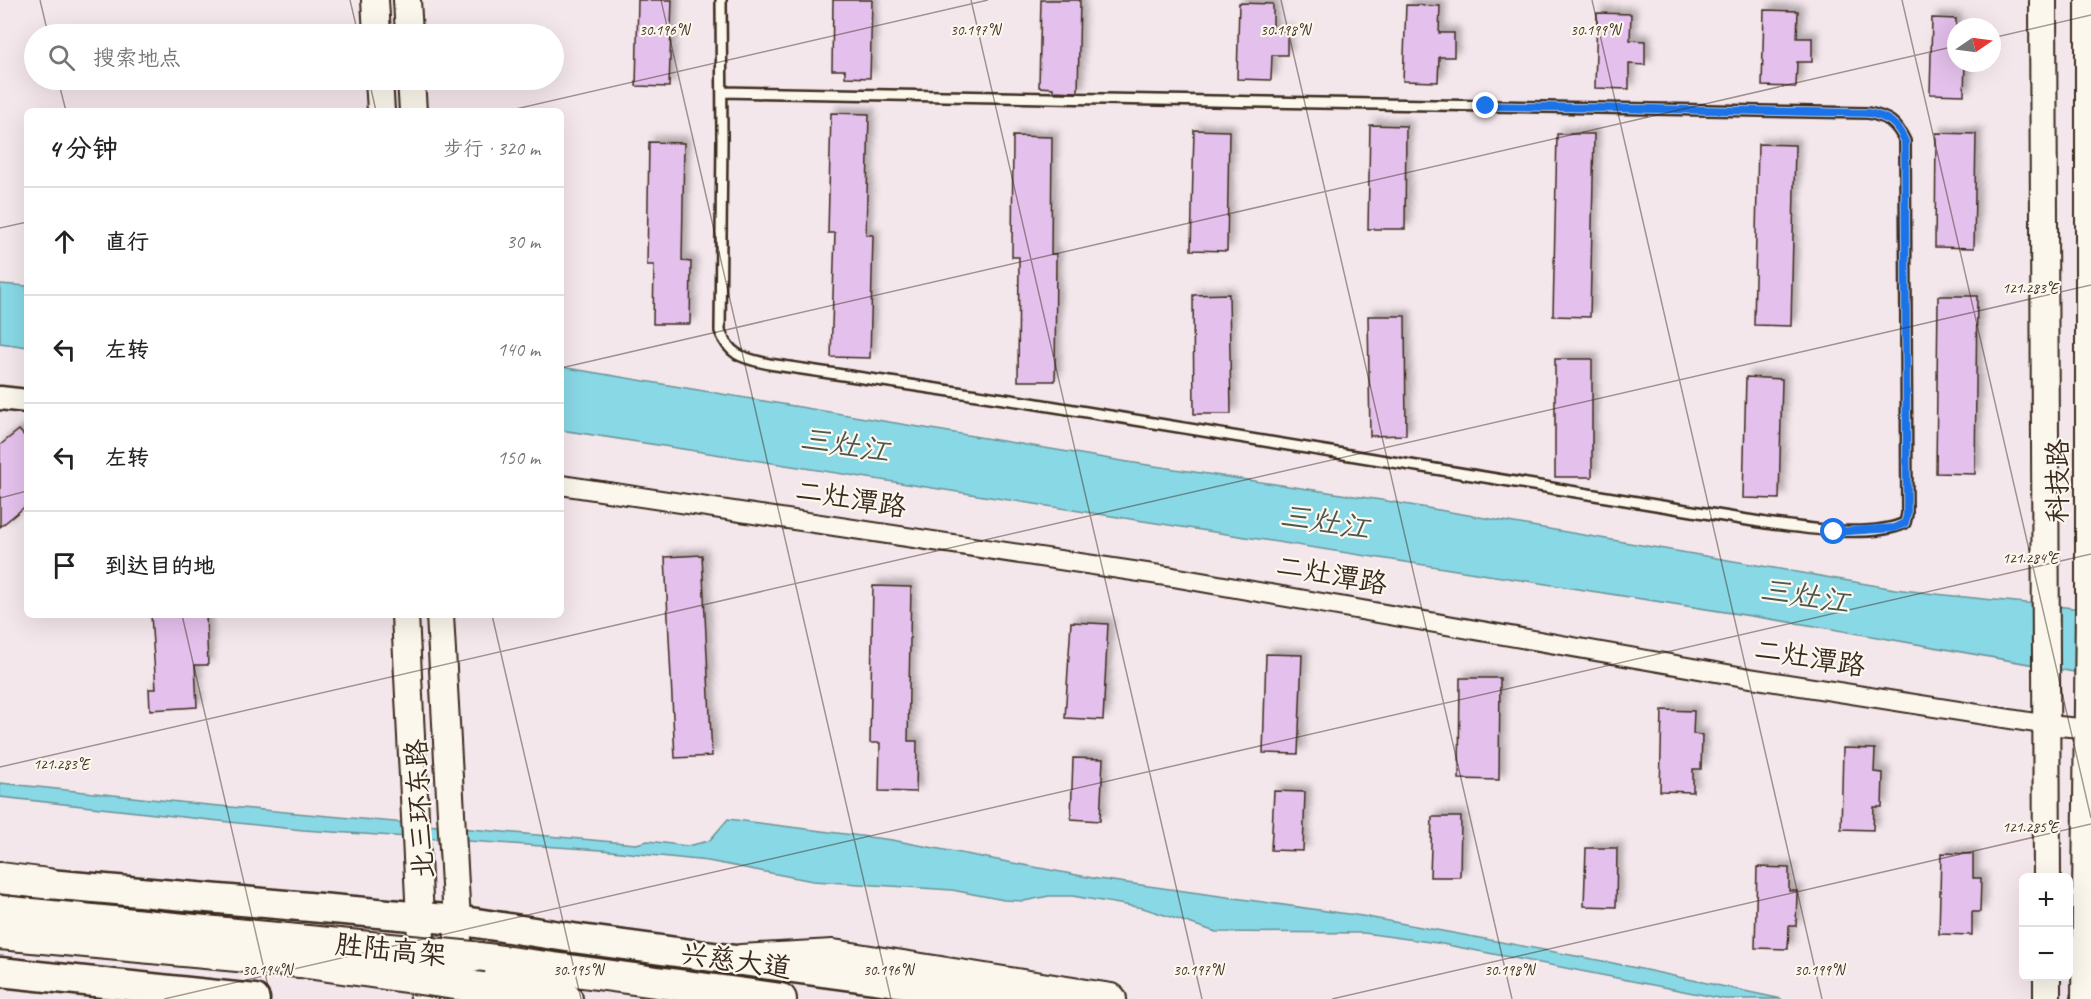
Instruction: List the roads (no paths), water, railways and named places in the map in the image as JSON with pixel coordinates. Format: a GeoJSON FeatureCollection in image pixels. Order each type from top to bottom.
{"type":"FeatureCollection","features":[{"type":"Feature","properties":{"kind":"highway"},"geometry":{"type":"LineString","coordinates":[[0,879],[48,884]]}},
{"type":"Feature","properties":{"kind":"highway","name":"胜陆高架"},"geometry":{"type":"LineString","coordinates":[[0,911],[473,957],[781,999]]}},
{"type":"Feature","properties":{"kind":"highway","name":"胜陆高架"},"geometry":{"type":"LineString","coordinates":[[0,934],[300,962],[567,999]]}},
{"type":"Feature","properties":{"kind":"highway"},"geometry":{"type":"LineString","coordinates":[[741,960],[832,955],[1111,999]]}},
{"type":"Feature","properties":{"kind":"main road"},"geometry":{"type":"LineString","coordinates":[[375,0],[376,24]]}},
{"type":"Feature","properties":{"kind":"main road"},"geometry":{"type":"LineString","coordinates":[[407,0],[408,24]]}},
{"type":"Feature","properties":{"kind":"main road","name":"科技路"},"geometry":{"type":"LineString","coordinates":[[2043,0],[2047,873]]}},
{"type":"Feature","properties":{"kind":"main road","name":"科技路"},"geometry":{"type":"LineString","coordinates":[[2085,999],[2089,729],[2089,0]]}},
{"type":"Feature","properties":{"kind":"main road"},"geometry":{"type":"LineString","coordinates":[[380,90],[381,108]]}},
{"type":"Feature","properties":{"kind":"main road"},"geometry":{"type":"LineString","coordinates":[[412,90],[413,108]]}},
{"type":"Feature","properties":{"kind":"main road","name":"北三环东路"},"geometry":{"type":"LineString","coordinates":[[405,618],[424,999]]}},
{"type":"Feature","properties":{"kind":"main road","name":"北三环东路"},"geometry":{"type":"LineString","coordinates":[[440,618],[461,999]]}},
{"type":"Feature","properties":{"kind":"main road","name":"兴慈大道"},"geometry":{"type":"LineString","coordinates":[[48,884],[457,920],[1005,999]]}},
{"type":"Feature","properties":{"kind":"main road"},"geometry":{"type":"LineString","coordinates":[[0,972],[255,999]]}},
{"type":"Feature","properties":{"kind":"main road"},"geometry":{"type":"LineString","coordinates":[[2047,981],[2047,999]]}},
{"type":"Feature","properties":{"kind":"street"},"geometry":{"type":"LineString","coordinates":[[0,398],[24,401]]}},
{"type":"Feature","properties":{"kind":"street","name":"二灶潭路"},"geometry":{"type":"LineString","coordinates":[[564,485],[1173,577],[1738,676],[2048,725],[2089,729]]}},
{"type":"Feature","properties":{"kind":"lane"},"geometry":{"type":"LineString","coordinates":[[721,0],[720,331],[725,344],[739,357],[769,364],[1031,403],[1766,523],[1834,532],[1894,528],[1905,523],[1907,514],[1905,141],[1899,128],[1884,116],[1868,113],[722,92]]}},
{"type":"Feature","properties":{"kind":"water"},"geometry":{"type":"Polygon","coordinates":[[[0,284],[24,286],[24,347],[0,343],[0,284]]]}},
{"type":"Feature","properties":{"kind":"water","name":"三灶江"},"geometry":{"type":"Polygon","coordinates":[[[564,368],[1128,462],[1381,500],[1895,589],[2091,610],[2091,675],[1815,626],[564,430],[564,368]]]}},
{"type":"Feature","properties":{"kind":"water"},"geometry":{"type":"Polygon","coordinates":[[[0,783],[198,804],[636,844],[648,841],[687,846],[709,841],[728,819],[892,840],[1098,879],[1362,916],[1608,962],[1782,999],[1724,999],[1437,943],[1364,933],[1216,932],[1143,908],[1072,896],[1049,896],[1024,901],[1004,900],[952,890],[813,881],[708,861],[601,850],[303,830],[0,797],[0,783]]]}}]}
